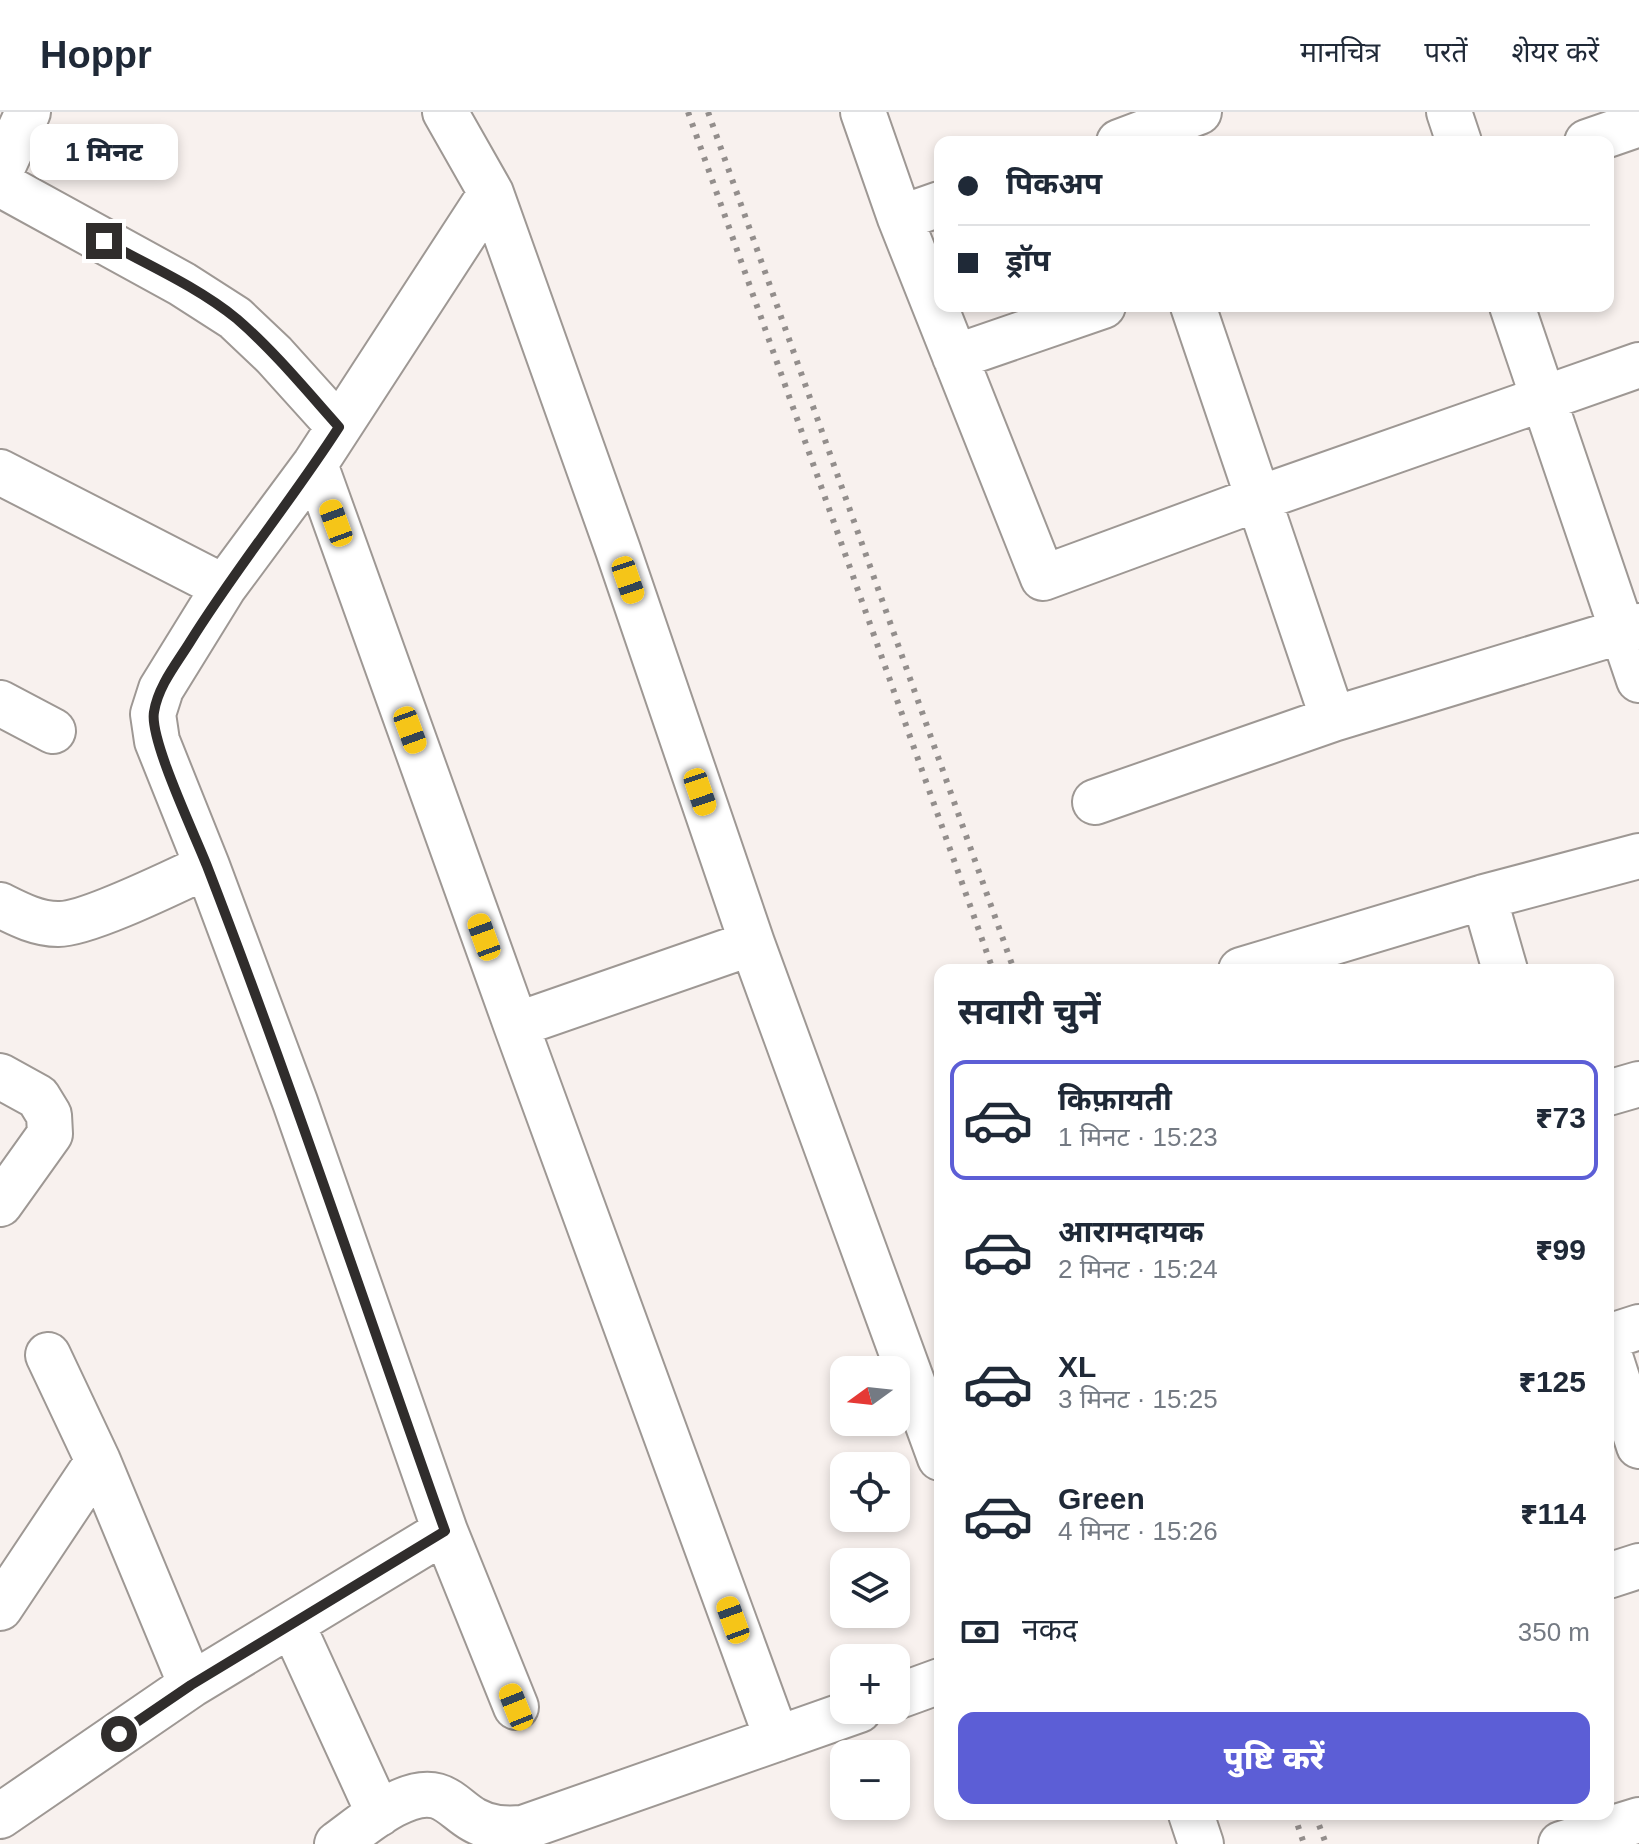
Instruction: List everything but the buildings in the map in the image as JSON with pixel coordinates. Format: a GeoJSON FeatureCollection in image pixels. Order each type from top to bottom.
{"type":"FeatureCollection","features":[{"type":"Feature","properties":{"kind":"street"},"geometry":{"type":"LineString","coordinates":[[0,173],[28,112]]}},
{"type":"Feature","properties":{"kind":"street"},"geometry":{"type":"LineString","coordinates":[[445,112],[491,193],[613,535],[752,943],[934,1442]]}},
{"type":"Feature","properties":{"kind":"street"},"geometry":{"type":"LineString","coordinates":[[863,112],[920,211],[934,269]]}},
{"type":"Feature","properties":{"kind":"street"},"geometry":{"type":"LineString","coordinates":[[1139,136],[1199,112]]}},
{"type":"Feature","properties":{"kind":"street"},"geometry":{"type":"LineString","coordinates":[[1449,112],[1457,136]]}},
{"type":"Feature","properties":{"kind":"street"},"geometry":{"type":"LineString","coordinates":[[1604,136],[1639,124]]}},
{"type":"Feature","properties":{"kind":"street"},"geometry":{"type":"LineString","coordinates":[[0,184],[182,284],[235,318],[274,355],[339,427]]}},
{"type":"Feature","properties":{"kind":"street"},"geometry":{"type":"LineString","coordinates":[[491,193],[315,464],[224,587],[161,689],[153,714],[157,741],[295,1102],[445,1531],[516,1707]]}},
{"type":"Feature","properties":{"kind":"street"},"geometry":{"type":"LineString","coordinates":[[944,312],[955,357],[1043,578],[1542,397],[1639,365]]}},
{"type":"Feature","properties":{"kind":"street"},"geometry":{"type":"LineString","coordinates":[[955,357],[1086,312]]}},
{"type":"Feature","properties":{"kind":"street"},"geometry":{"type":"LineString","coordinates":[[1195,312],[1333,719]]}},
{"type":"Feature","properties":{"kind":"street"},"geometry":{"type":"LineString","coordinates":[[1514,312],[1542,397],[1631,630],[1639,680]]}},
{"type":"Feature","properties":{"kind":"street"},"geometry":{"type":"LineString","coordinates":[[315,464],[777,1739]]}},
{"type":"Feature","properties":{"kind":"street"},"geometry":{"type":"LineString","coordinates":[[0,472],[224,587]]}},
{"type":"Feature","properties":{"kind":"street"},"geometry":{"type":"LineString","coordinates":[[1095,802],[1333,719],[1631,630]]}},
{"type":"Feature","properties":{"kind":"street"},"geometry":{"type":"LineString","coordinates":[[0,703],[53,731]]}},
{"type":"Feature","properties":{"kind":"street"},"geometry":{"type":"LineString","coordinates":[[1261,964],[1484,897],[1639,856]]}},
{"type":"Feature","properties":{"kind":"street"},"geometry":{"type":"LineString","coordinates":[[0,905],[31,920],[60,925],[89,917],[207,866]]}},
{"type":"Feature","properties":{"kind":"street"},"geometry":{"type":"LineString","coordinates":[[1484,897],[1503,964]]}},
{"type":"Feature","properties":{"kind":"street"},"geometry":{"type":"LineString","coordinates":[[516,1025],[752,943]]}},
{"type":"Feature","properties":{"kind":"street"},"geometry":{"type":"LineString","coordinates":[[0,1076],[38,1097],[49,1115],[50,1134],[0,1204]]}},
{"type":"Feature","properties":{"kind":"street"},"geometry":{"type":"LineString","coordinates":[[1614,1091],[1639,1084]]}},
{"type":"Feature","properties":{"kind":"street"},"geometry":{"type":"LineString","coordinates":[[1614,1335],[1639,1327]]}},
{"type":"Feature","properties":{"kind":"street"},"geometry":{"type":"LineString","coordinates":[[48,1355],[98,1461],[191,1685]]}},
{"type":"Feature","properties":{"kind":"street"},"geometry":{"type":"LineString","coordinates":[[1614,1369],[1639,1446]]}},
{"type":"Feature","properties":{"kind":"street"},"geometry":{"type":"LineString","coordinates":[[0,1608],[98,1461]]}},
{"type":"Feature","properties":{"kind":"street"},"geometry":{"type":"LineString","coordinates":[[0,1816],[191,1685],[445,1531]]}},
{"type":"Feature","properties":{"kind":"street"},"geometry":{"type":"LineString","coordinates":[[1614,1574],[1639,1566]]}},
{"type":"Feature","properties":{"kind":"street"},"geometry":{"type":"LineString","coordinates":[[292,1624],[379,1814]]}},
{"type":"Feature","properties":{"kind":"street"},"geometry":{"type":"LineString","coordinates":[[910,1692],[934,1683]]}},
{"type":"Feature","properties":{"kind":"street"},"geometry":{"type":"LineString","coordinates":[[337,1844],[396,1803],[421,1795],[436,1796],[475,1821],[496,1829],[523,1828],[830,1720]]}},
{"type":"Feature","properties":{"kind":"street"},"geometry":{"type":"LineString","coordinates":[[1193,1820],[1201,1844]]}},
{"type":"Feature","properties":{"kind":"street"},"geometry":{"type":"LineString","coordinates":[[1561,1844],[1639,1820]]}},
{"type":"Feature","properties":{"kind":"railway"},"geometry":{"type":"LineString","coordinates":[[688,112],[991,964]]}},
{"type":"Feature","properties":{"kind":"railway"},"geometry":{"type":"LineString","coordinates":[[708,112],[1012,964]]}},
{"type":"Feature","properties":{"kind":"railway"},"geometry":{"type":"LineString","coordinates":[[1296,1820],[1304,1844]]}},
{"type":"Feature","properties":{"kind":"railway"},"geometry":{"type":"LineString","coordinates":[[1317,1820],[1326,1844]]}},
{"type":"Feature","properties":{"kind":"route"},"geometry":{"type":"LineString","coordinates":[[104,241],[182,284],[235,318],[274,355],[339,427],[224,587],[161,689],[153,714],[157,741],[295,1102],[445,1531],[191,1685],[119,1734]]}}]}
